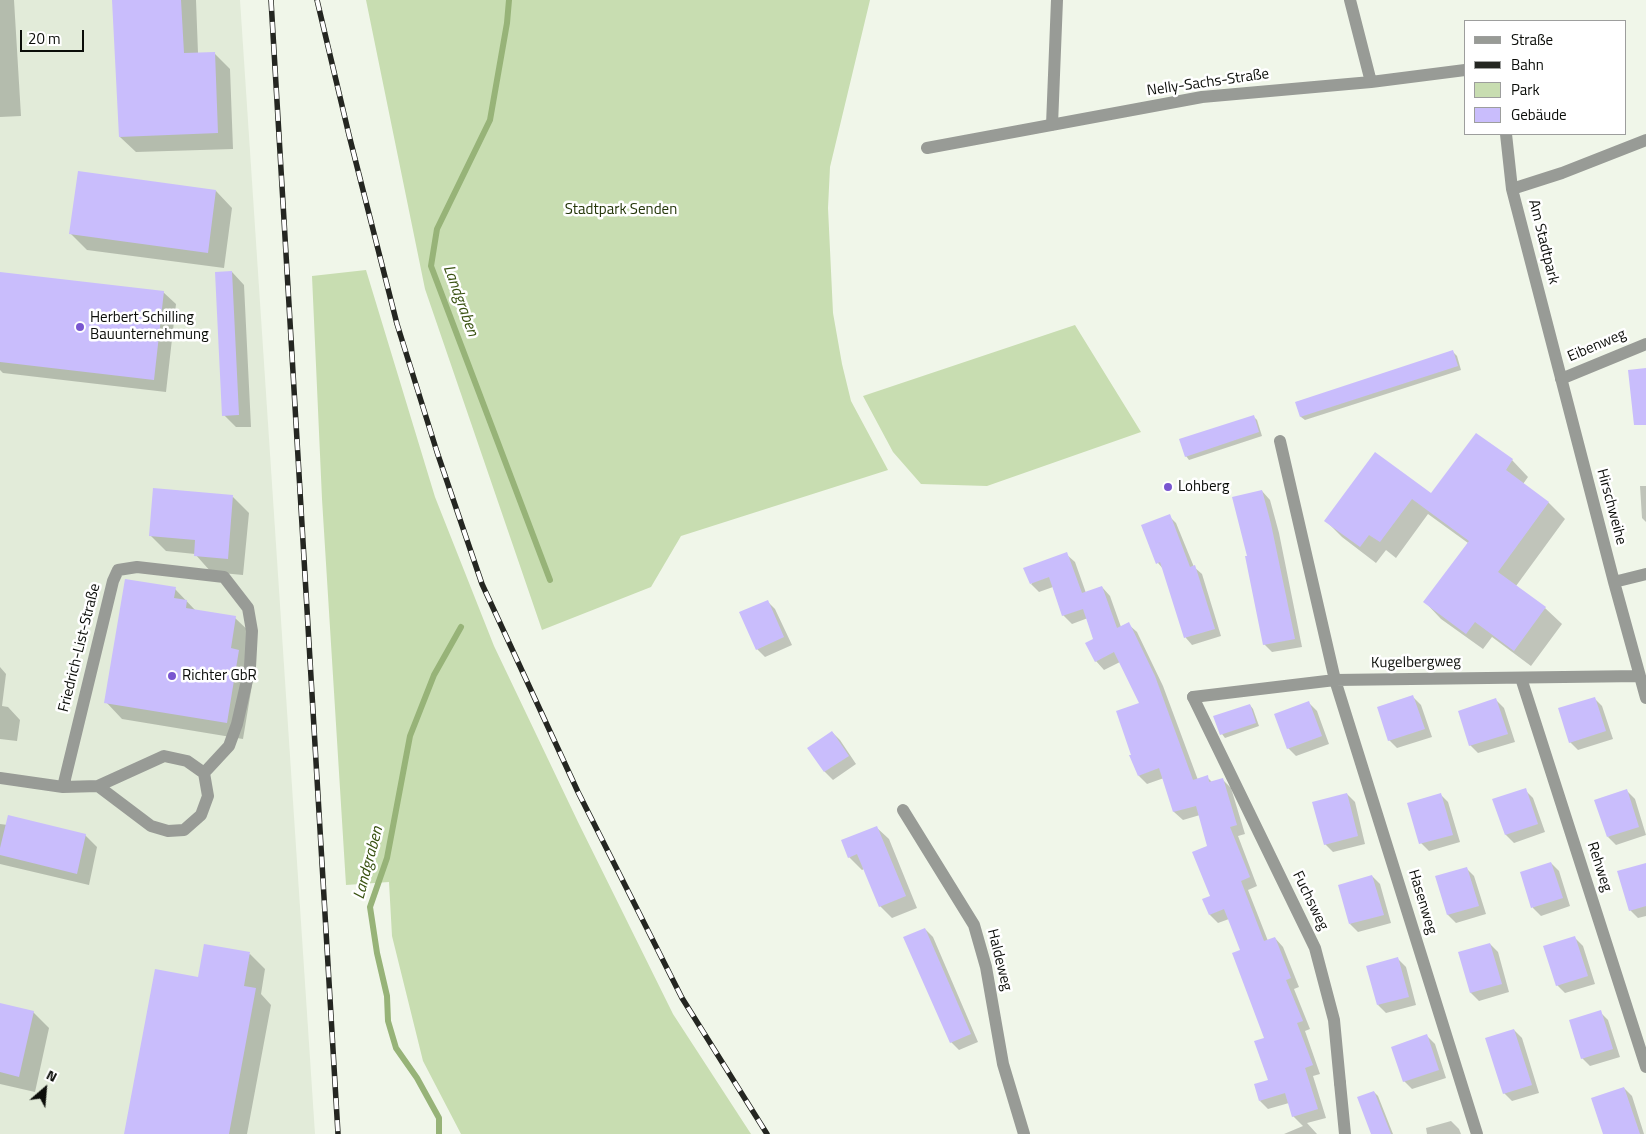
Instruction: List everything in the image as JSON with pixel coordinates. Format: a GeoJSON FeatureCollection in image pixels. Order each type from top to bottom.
{"type":"FeatureCollection","features":[{"type":"Feature","properties":{"kind":"street"},"geometry":{"type":"LineString","coordinates":[[1052,125],[1057,0]]}},
{"type":"Feature","properties":{"kind":"street"},"geometry":{"type":"LineString","coordinates":[[1350,0],[1370,82]]}},
{"type":"Feature","properties":{"kind":"street","name":"Nelly-Sachs-Straße"},"geometry":{"type":"LineString","coordinates":[[927,148],[1202,96],[1370,82],[1464,70]]}},
{"type":"Feature","properties":{"kind":"street"},"geometry":{"type":"LineString","coordinates":[[1506,135],[1512,189]]}},
{"type":"Feature","properties":{"kind":"street","name":"Am Stadtpark"},"geometry":{"type":"LineString","coordinates":[[1547,324],[1512,189],[1562,173],[1646,140]]}},
{"type":"Feature","properties":{"kind":"street","name":"Hirschweihe"},"geometry":{"type":"LineString","coordinates":[[1547,324],[1646,698]]}},
{"type":"Feature","properties":{"kind":"street","name":"Eibenweg"},"geometry":{"type":"LineString","coordinates":[[1561,379],[1646,344]]}},
{"type":"Feature","properties":{"kind":"street","name":"Hasenweg"},"geometry":{"type":"LineString","coordinates":[[1280,441],[1335,680],[1477,1134]]}},
{"type":"Feature","properties":{"kind":"street","name":"Friedrich-List-Straße"},"geometry":{"type":"LineString","coordinates":[[63,787],[113,581],[118,570],[137,567],[224,577],[248,608],[252,631],[250,667],[237,724],[229,746],[204,773]]}},
{"type":"Feature","properties":{"kind":"street"},"geometry":{"type":"LineString","coordinates":[[1614,582],[1646,574]]}},
{"type":"Feature","properties":{"kind":"street","name":"Kugelbergweg"},"geometry":{"type":"LineString","coordinates":[[1193,697],[1335,680],[1640,676]]}},
{"type":"Feature","properties":{"kind":"street","name":"Rehweg"},"geometry":{"type":"LineString","coordinates":[[1521,678],[1646,1067]]}},
{"type":"Feature","properties":{"kind":"street","name":"Fuchsweg"},"geometry":{"type":"LineString","coordinates":[[1193,697],[1315,948],[1334,1020],[1345,1134]]}},
{"type":"Feature","properties":{"kind":"street"},"geometry":{"type":"LineString","coordinates":[[0,778],[63,787],[98,786],[164,756],[187,761],[204,773],[208,796],[201,816],[184,830],[168,831],[151,826],[98,786]]}},
{"type":"Feature","properties":{"kind":"street","name":"Haldeweg"},"geometry":{"type":"LineString","coordinates":[[903,810],[974,925],[986,967],[1003,1064],[1024,1134]]}},
{"type":"Feature","properties":{"kind":"shaded area"},"geometry":{"type":"Polygon","coordinates":[[[0,0],[240,0],[315,1134],[0,1134],[0,0]]]}},
{"type":"Feature","properties":{"kind":"green space","name":"Stadtpark Senden"},"geometry":{"type":"Polygon","coordinates":[[[366,0],[870,0],[830,167],[828,208],[833,313],[842,364],[851,401],[888,470],[681,536],[651,587],[542,630],[425,289],[366,0]]]}},
{"type":"Feature","properties":{"kind":"green space"},"geometry":{"type":"Polygon","coordinates":[[[366,270],[435,497],[494,646],[673,1014],[751,1134],[461,1134],[423,1061],[392,936],[389,882],[346,885],[322,499],[312,276],[366,270]]]}},
{"type":"Feature","properties":{"kind":"green space"},"geometry":{"type":"Polygon","coordinates":[[[1075,325],[1141,432],[987,486],[921,484],[893,452],[863,396],[1075,325]]]}},
{"type":"Feature","properties":{"kind":"building"},"geometry":{"type":"Polygon","coordinates":[[[112,0],[181,0],[184,53],[215,52],[218,133],[119,137],[112,0]]]}},
{"type":"Feature","properties":{"kind":"building"},"geometry":{"type":"Polygon","coordinates":[[[78,171],[216,190],[208,253],[69,234],[78,171]]]}},
{"type":"Feature","properties":{"kind":"building"},"geometry":{"type":"Polygon","coordinates":[[[232,271],[239,415],[222,416],[215,272],[232,271]]]}},
{"type":"Feature","properties":{"kind":"building","name":"Herbert Schilling Bauunternehmung"},"geometry":{"type":"Polygon","coordinates":[[[0,272],[164,291],[154,380],[0,362],[0,272]]]}},
{"type":"Feature","properties":{"kind":"building"},"geometry":{"type":"Polygon","coordinates":[[[1453,350],[1458,366],[1300,417],[1295,402],[1453,350]]]}},
{"type":"Feature","properties":{"kind":"building"},"geometry":{"type":"Polygon","coordinates":[[[1646,368],[1646,425],[1634,425],[1628,370],[1646,368]]]}},
{"type":"Feature","properties":{"kind":"building"},"geometry":{"type":"Polygon","coordinates":[[[1254,415],[1259,432],[1185,457],[1179,439],[1254,415]]]}},
{"type":"Feature","properties":{"kind":"building"},"geometry":{"type":"Polygon","coordinates":[[[1476,433],[1513,459],[1506,470],[1549,502],[1498,572],[1546,607],[1514,651],[1475,622],[1466,634],[1423,602],[1469,541],[1412,499],[1380,542],[1369,535],[1360,547],[1324,521],[1375,452],[1431,493],[1476,433]]]}},
{"type":"Feature","properties":{"kind":"building"},"geometry":{"type":"Polygon","coordinates":[[[153,488],[233,495],[228,559],[194,556],[195,540],[149,536],[153,488]]]}},
{"type":"Feature","properties":{"kind":"building"},"geometry":{"type":"Polygon","coordinates":[[[1262,490],[1295,639],[1263,645],[1245,556],[1247,556],[1232,497],[1262,490]]]}},
{"type":"Feature","properties":{"kind":"building"},"geometry":{"type":"Polygon","coordinates":[[[1170,514],[1190,567],[1195,565],[1215,629],[1184,638],[1160,562],[1156,564],[1141,525],[1170,514]]]}},
{"type":"Feature","properties":{"kind":"building"},"geometry":{"type":"Polygon","coordinates":[[[1067,552],[1082,593],[1102,586],[1117,628],[1129,622],[1155,676],[1193,780],[1208,775],[1209,782],[1223,778],[1237,825],[1230,827],[1250,877],[1241,881],[1264,941],[1275,937],[1291,978],[1286,980],[1303,1021],[1297,1023],[1313,1065],[1305,1068],[1318,1109],[1292,1117],[1285,1093],[1259,1101],[1254,1084],[1268,1080],[1254,1041],[1264,1038],[1232,953],[1240,950],[1224,909],[1209,915],[1202,899],[1210,896],[1192,852],[1207,846],[1196,806],[1173,812],[1159,768],[1138,776],[1129,755],[1131,755],[1116,711],[1139,703],[1114,652],[1095,662],[1085,643],[1093,639],[1083,609],[1062,616],[1049,577],[1030,584],[1023,568],[1067,552]]]}},
{"type":"Feature","properties":{"kind":"building","name":"Richter GbR"},"geometry":{"type":"Polygon","coordinates":[[[125,579],[176,587],[174,598],[187,600],[186,608],[236,616],[231,648],[239,650],[227,723],[104,703],[125,579]]]}},
{"type":"Feature","properties":{"kind":"building"},"geometry":{"type":"Polygon","coordinates":[[[768,600],[784,637],[756,650],[739,612],[768,600]]]}},
{"type":"Feature","properties":{"kind":"building"},"geometry":{"type":"Polygon","coordinates":[[[1413,695],[1425,729],[1388,741],[1377,707],[1413,695]]]}},
{"type":"Feature","properties":{"kind":"building"},"geometry":{"type":"Polygon","coordinates":[[[1595,697],[1606,731],[1569,743],[1558,708],[1595,697]]]}},
{"type":"Feature","properties":{"kind":"building"},"geometry":{"type":"Polygon","coordinates":[[[1496,698],[1508,734],[1469,746],[1458,711],[1496,698]]]}},
{"type":"Feature","properties":{"kind":"building"},"geometry":{"type":"Polygon","coordinates":[[[1309,701],[1322,736],[1287,749],[1274,714],[1309,701]]]}},
{"type":"Feature","properties":{"kind":"building"},"geometry":{"type":"Polygon","coordinates":[[[1250,704],[1256,723],[1220,735],[1213,716],[1250,704]]]}},
{"type":"Feature","properties":{"kind":"building"},"geometry":{"type":"Polygon","coordinates":[[[832,731],[849,756],[824,772],[807,748],[832,731]]]}},
{"type":"Feature","properties":{"kind":"building"},"geometry":{"type":"Polygon","coordinates":[[[1526,788],[1538,824],[1505,835],[1492,799],[1526,788]]]}},
{"type":"Feature","properties":{"kind":"building"},"geometry":{"type":"Polygon","coordinates":[[[1627,789],[1639,827],[1607,837],[1594,800],[1627,789]]]}},
{"type":"Feature","properties":{"kind":"building"},"geometry":{"type":"Polygon","coordinates":[[[1347,793],[1358,836],[1324,845],[1312,802],[1347,793]]]}},
{"type":"Feature","properties":{"kind":"building"},"geometry":{"type":"Polygon","coordinates":[[[1441,793],[1453,835],[1419,844],[1407,803],[1441,793]]]}},
{"type":"Feature","properties":{"kind":"building"},"geometry":{"type":"Polygon","coordinates":[[[8,815],[86,834],[77,874],[0,855],[8,815]]]}},
{"type":"Feature","properties":{"kind":"building"},"geometry":{"type":"Polygon","coordinates":[[[877,826],[906,896],[879,907],[857,854],[848,858],[841,840],[877,826]]]}},
{"type":"Feature","properties":{"kind":"building"},"geometry":{"type":"Polygon","coordinates":[[[1551,862],[1563,898],[1531,908],[1520,872],[1551,862]]]}},
{"type":"Feature","properties":{"kind":"building"},"geometry":{"type":"Polygon","coordinates":[[[1646,863],[1646,906],[1629,911],[1617,871],[1646,863]]]}},
{"type":"Feature","properties":{"kind":"building"},"geometry":{"type":"Polygon","coordinates":[[[1467,867],[1479,906],[1447,915],[1435,876],[1467,867]]]}},
{"type":"Feature","properties":{"kind":"building"},"geometry":{"type":"Polygon","coordinates":[[[1372,875],[1384,915],[1349,924],[1338,885],[1372,875]]]}},
{"type":"Feature","properties":{"kind":"building"},"geometry":{"type":"Polygon","coordinates":[[[925,928],[971,1034],[950,1043],[903,937],[925,928]]]}},
{"type":"Feature","properties":{"kind":"building"},"geometry":{"type":"Polygon","coordinates":[[[1575,936],[1588,976],[1556,986],[1543,946],[1575,936]]]}},
{"type":"Feature","properties":{"kind":"building"},"geometry":{"type":"Polygon","coordinates":[[[1490,943],[1502,984],[1470,993],[1458,952],[1490,943]]]}},
{"type":"Feature","properties":{"kind":"building"},"geometry":{"type":"Polygon","coordinates":[[[204,944],[250,952],[244,986],[256,988],[229,1134],[124,1134],[155,969],[198,977],[204,944]]]}},
{"type":"Feature","properties":{"kind":"building"},"geometry":{"type":"Polygon","coordinates":[[[1398,957],[1409,997],[1377,1005],[1366,966],[1398,957]]]}},
{"type":"Feature","properties":{"kind":"building"},"geometry":{"type":"Polygon","coordinates":[[[0,1003],[34,1011],[19,1077],[0,1072],[0,1003]]]}},
{"type":"Feature","properties":{"kind":"building"},"geometry":{"type":"Polygon","coordinates":[[[1601,1010],[1613,1049],[1581,1059],[1569,1020],[1601,1010]]]}},
{"type":"Feature","properties":{"kind":"building"},"geometry":{"type":"Polygon","coordinates":[[[1514,1029],[1532,1085],[1503,1094],[1485,1038],[1514,1029]]]}},
{"type":"Feature","properties":{"kind":"building"},"geometry":{"type":"Polygon","coordinates":[[[1427,1034],[1439,1070],[1403,1082],[1391,1047],[1427,1034]]]}},
{"type":"Feature","properties":{"kind":"building"},"geometry":{"type":"Polygon","coordinates":[[[1624,1087],[1640,1134],[1603,1134],[1591,1098],[1624,1087]]]}},
{"type":"Feature","properties":{"kind":"building"},"geometry":{"type":"Polygon","coordinates":[[[1374,1091],[1391,1134],[1371,1134],[1357,1097],[1374,1091]]]}},
{"type":"Feature","properties":{"kind":"waterway","name":"Landgraben"},"geometry":{"type":"LineString","coordinates":[[509,0],[507,23],[490,120],[437,229],[431,266],[550,580]]}},
{"type":"Feature","properties":{"kind":"waterway","name":"Landgraben"},"geometry":{"type":"LineString","coordinates":[[439,1134],[439,1118],[417,1078],[396,1048],[388,1021],[387,996],[377,953],[370,907],[387,858],[410,736],[434,675],[461,627]]}},
{"type":"Feature","properties":{"kind":"railway"},"geometry":{"type":"LineString","coordinates":[[271,0],[338,1134]]}},
{"type":"Feature","properties":{"kind":"railway"},"geometry":{"type":"LineString","coordinates":[[317,0],[397,324],[437,452],[482,584],[578,792],[682,998],[767,1134]]}},
{"type":"Feature","properties":{"kind":"place","name":"Herbert Schilling Bauunternehmung"},"geometry":{"type":"Point","coordinates":[80,327]}},
{"type":"Feature","properties":{"kind":"place","name":"Lohberg"},"geometry":{"type":"Point","coordinates":[1168,487]}},
{"type":"Feature","properties":{"kind":"place","name":"Richter GbR"},"geometry":{"type":"Point","coordinates":[172,676]}}]}
